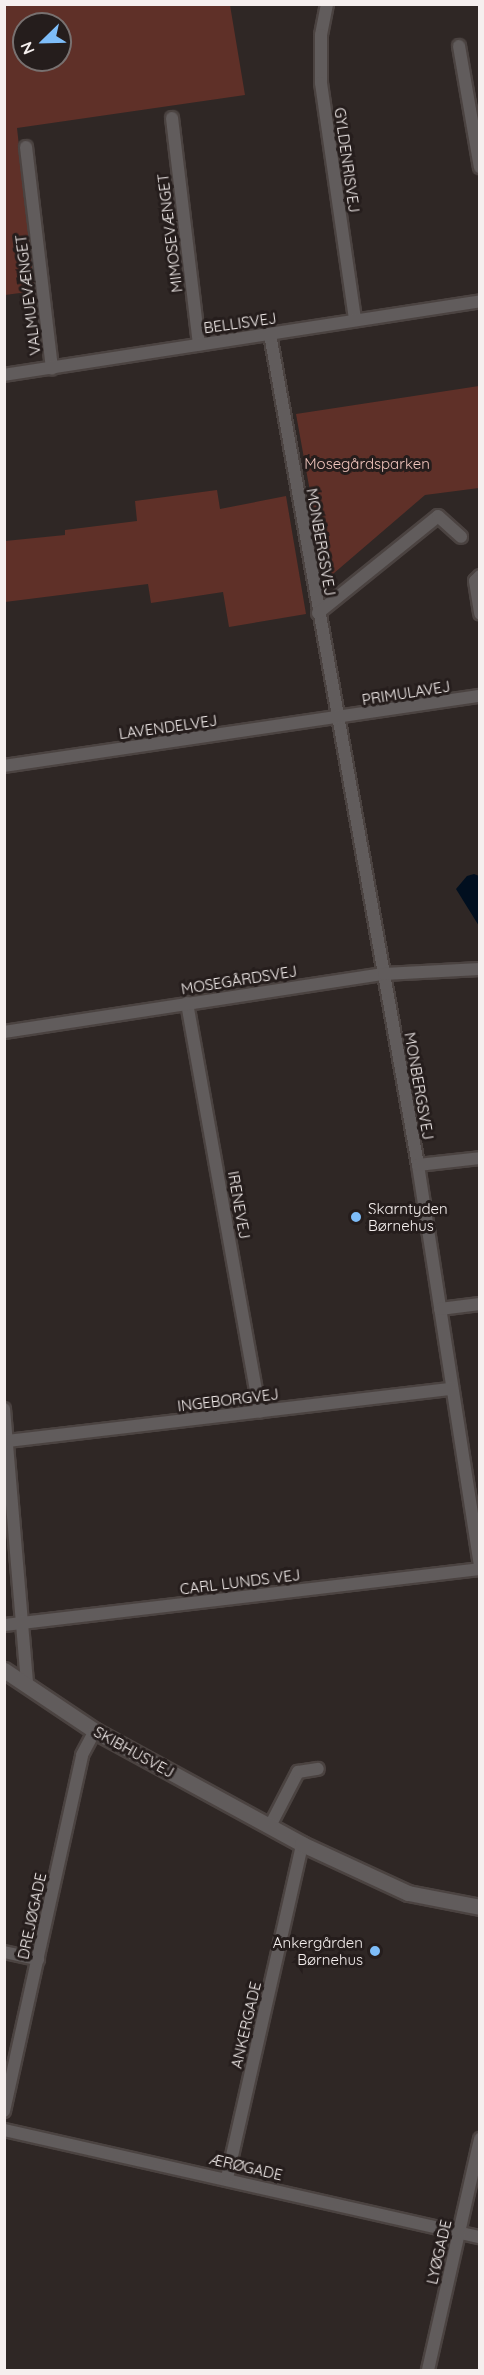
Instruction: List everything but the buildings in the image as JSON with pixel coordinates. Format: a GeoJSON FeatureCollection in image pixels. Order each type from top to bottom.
{"type":"FeatureCollection","features":[{"type":"Feature","properties":{"kind":"street","name":"GYLDENRISVEJ"},"geometry":{"type":"LineString","coordinates":[[327,4],[321,35],[321,83],[355,320]]}},
{"type":"Feature","properties":{"kind":"street"},"geometry":{"type":"LineString","coordinates":[[459,46],[480,167]]}},
{"type":"Feature","properties":{"kind":"street","name":"MIMOSEVÆNGET"},"geometry":{"type":"LineString","coordinates":[[171,118],[199,344]]}},
{"type":"Feature","properties":{"kind":"street","name":"VALMUEVÆNGET"},"geometry":{"type":"LineString","coordinates":[[26,147],[52,368]]}},
{"type":"Feature","properties":{"kind":"street","name":"BELLISVEJ"},"geometry":{"type":"LineString","coordinates":[[4,375],[480,302]]}},
{"type":"Feature","properties":{"kind":"street","name":"MONBERGSVEJ"},"geometry":{"type":"LineString","coordinates":[[270,334],[418,1165],[480,1568]]}},
{"type":"Feature","properties":{"kind":"street","name":"MONBERGSVEJ"},"geometry":{"type":"LineString","coordinates":[[318,613],[438,516],[462,537]]}},
{"type":"Feature","properties":{"kind":"street"},"geometry":{"type":"LineString","coordinates":[[480,576],[475,581],[480,614]]}},
{"type":"Feature","properties":{"kind":"street","name":"PRIMULAVEJ"},"geometry":{"type":"LineString","coordinates":[[337,719],[480,696]]}},
{"type":"Feature","properties":{"kind":"street","name":"LAVENDELVEJ"},"geometry":{"type":"LineString","coordinates":[[4,766],[337,719]]}},
{"type":"Feature","properties":{"kind":"street","name":"MOSEGÅRDSVEJ"},"geometry":{"type":"LineString","coordinates":[[4,1032],[384,974],[480,969]]}},
{"type":"Feature","properties":{"kind":"street","name":"IRENEVEJ"},"geometry":{"type":"LineString","coordinates":[[187,1003],[260,1412]]}},
{"type":"Feature","properties":{"kind":"street"},"geometry":{"type":"LineString","coordinates":[[418,1165],[480,1158]]}},
{"type":"Feature","properties":{"kind":"street"},"geometry":{"type":"LineString","coordinates":[[440,1309],[480,1304]]}},
{"type":"Feature","properties":{"kind":"street","name":"INGEBORGVEJ"},"geometry":{"type":"LineString","coordinates":[[7,1441],[452,1389]]}},
{"type":"Feature","properties":{"kind":"street"},"geometry":{"type":"LineString","coordinates":[[4,1409],[27,1684]]}},
{"type":"Feature","properties":{"kind":"street","name":"CARL LUNDS VEJ"},"geometry":{"type":"LineString","coordinates":[[4,1625],[480,1568]]}},
{"type":"Feature","properties":{"kind":"street","name":"SKIBHUSVEJ"},"geometry":{"type":"LineString","coordinates":[[4,1670],[95,1731],[302,1844],[408,1893],[480,1907]]}},
{"type":"Feature","properties":{"kind":"street","name":"DREJØGADE"},"geometry":{"type":"LineString","coordinates":[[4,2111],[82,1755],[95,1731]]}},
{"type":"Feature","properties":{"kind":"street"},"geometry":{"type":"LineString","coordinates":[[270,1826],[298,1772],[318,1769]]}},
{"type":"Feature","properties":{"kind":"street","name":"ANKERGADE"},"geometry":{"type":"LineString","coordinates":[[227,2178],[302,1844]]}},
{"type":"Feature","properties":{"kind":"street"},"geometry":{"type":"LineString","coordinates":[[4,1952],[38,1959]]}},
{"type":"Feature","properties":{"kind":"street","name":"ÆRØGADE"},"geometry":{"type":"LineString","coordinates":[[4,2130],[227,2178],[480,2237]]}},
{"type":"Feature","properties":{"kind":"street","name":"LYØGADE"},"geometry":{"type":"LineString","coordinates":[[428,2370],[480,2139]]}},
{"type":"Feature","properties":{"kind":"green space"},"geometry":{"type":"Polygon","coordinates":[[[4,5],[230,5],[245,95],[17,128],[35,291],[5,295],[4,5]]]}},
{"type":"Feature","properties":{"kind":"green space","name":"Mosegårdsparken"},"geometry":{"type":"Polygon","coordinates":[[[479,386],[479,488],[425,495],[326,580],[296,414],[479,386]]]}},
{"type":"Feature","properties":{"kind":"green space"},"geometry":{"type":"Polygon","coordinates":[[[217,490],[220,509],[286,496],[306,614],[229,627],[223,592],[151,603],[148,584],[5,602],[5,541],[65,535],[65,530],[137,521],[135,501],[217,490]]]}},
{"type":"Feature","properties":{"kind":"water"},"geometry":{"type":"Polygon","coordinates":[[[474,874],[479,876],[479,926],[456,889],[467,876],[474,874]]]}},
{"type":"Feature","properties":{"kind":"place","name":"Skarntyden Børnehus"},"geometry":{"type":"Point","coordinates":[356,1217]}},
{"type":"Feature","properties":{"kind":"place","name":"Ankergården Børnehus"},"geometry":{"type":"Point","coordinates":[375,1951]}}]}
